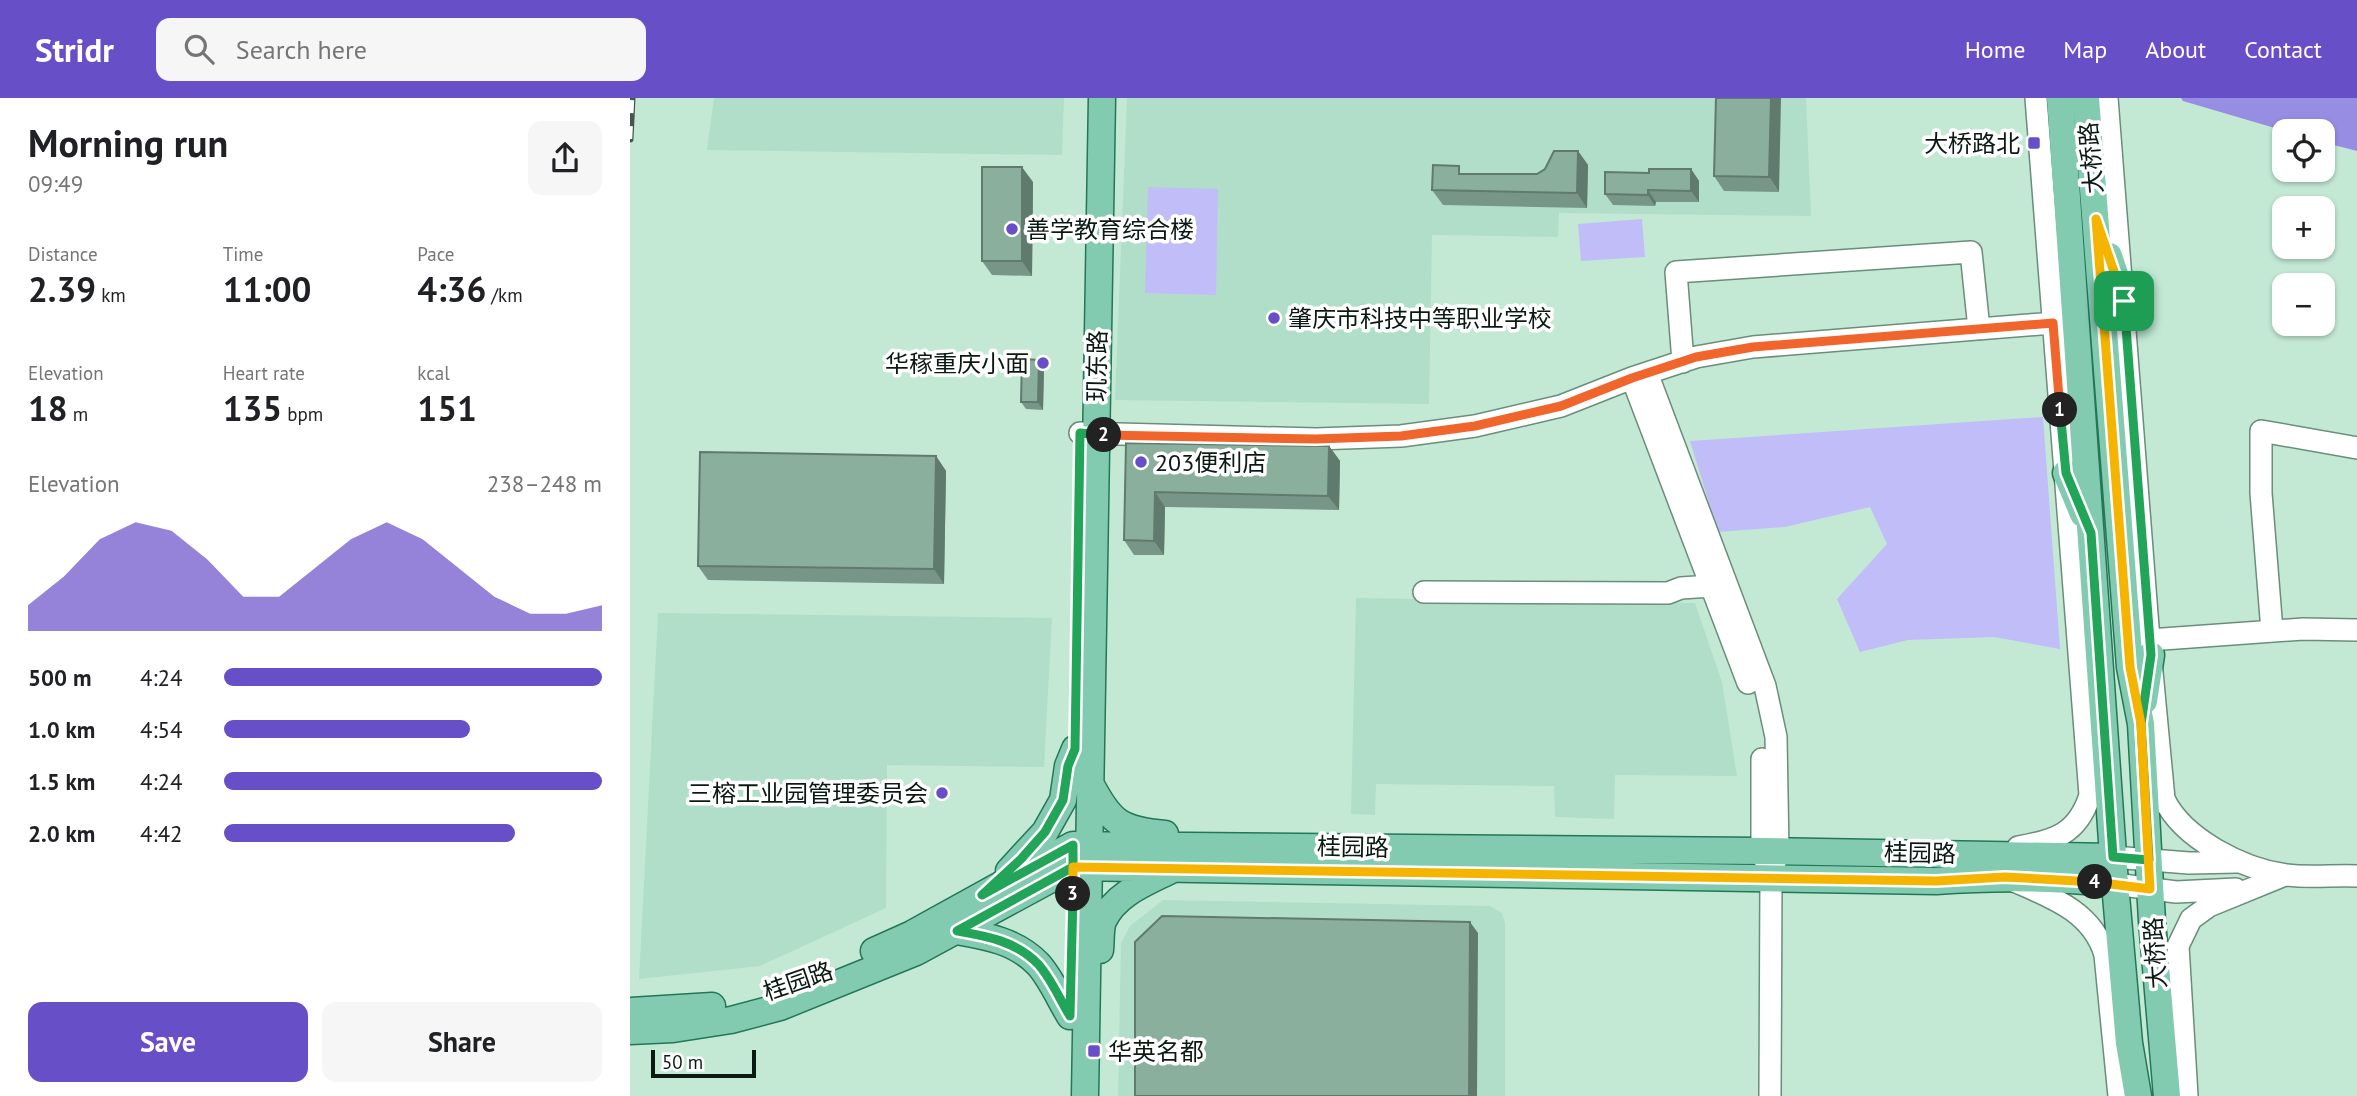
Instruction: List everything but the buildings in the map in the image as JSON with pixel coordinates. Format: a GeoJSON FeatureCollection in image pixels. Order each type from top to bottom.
{"type":"FeatureCollection","features":[{"type":"Feature","properties":{"kind":"main road","name":"玑东路"},"geometry":{"type":"LineString","coordinates":[[1081,856],[1089,781],[1086,98]]}},
{"type":"Feature","properties":{"kind":"main road","name":"玑东路"},"geometry":{"type":"LineString","coordinates":[[1069,1096],[1078,1011],[1081,856],[1075,749],[1102,98]]}},
{"type":"Feature","properties":{"kind":"main road","name":"大桥路"},"geometry":{"type":"LineString","coordinates":[[2060,98],[2113,857],[2129,1043],[2125,1095]]}},
{"type":"Feature","properties":{"kind":"main road","name":"大桥路"},"geometry":{"type":"LineString","coordinates":[[2086,98],[2130,667],[2141,724],[2150,889],[2174,1094]]}},
{"type":"Feature","properties":{"kind":"main road"},"geometry":{"type":"LineString","coordinates":[[2096,219],[2124,301]]}},
{"type":"Feature","properties":{"kind":"main road"},"geometry":{"type":"LineString","coordinates":[[2066,473],[2091,533]]}},
{"type":"Feature","properties":{"kind":"main road"},"geometry":{"type":"LineString","coordinates":[[2141,724],[2150,648]]}},
{"type":"Feature","properties":{"kind":"main road"},"geometry":{"type":"LineString","coordinates":[[982,895],[1021,859],[1045,832],[1063,800],[1068,766],[1075,749]]}},
{"type":"Feature","properties":{"kind":"main road"},"geometry":{"type":"LineString","coordinates":[[1089,781],[1113,820],[1141,831],[1171,834],[1219,846]]}},
{"type":"Feature","properties":{"kind":"main road","name":"桂园路"},"geometry":{"type":"LineString","coordinates":[[630,1011],[724,1005],[779,990],[912,934],[982,895],[1081,856],[1219,846],[2113,857]]}},
{"type":"Feature","properties":{"kind":"main road"},"geometry":{"type":"LineString","coordinates":[[630,1031],[673,1029],[731,1020],[780,1007],[916,952],[957,931],[1081,856]]}},
{"type":"Feature","properties":{"kind":"main road","name":"桂园路"},"geometry":{"type":"LineString","coordinates":[[1081,856],[1175,868],[1936,881],[2005,877],[2078,879],[2115,884]]}},
{"type":"Feature","properties":{"kind":"main road"},"geometry":{"type":"LineString","coordinates":[[957,931],[1003,941],[1021,951],[1039,965],[1078,1011],[1097,974],[1102,923],[1116,902],[1136,887],[1175,868]]}},
{"type":"Feature","properties":{"kind":"main road","name":"玑东路"},"geometry":{"type":"LineString","coordinates":[[1078,1011],[1084,1096]]}},
{"type":"Feature","properties":{"kind":"main road"},"geometry":{"type":"LineString","coordinates":[[2174,1094],[2182,1033]]}},
{"type":"Feature","properties":{"kind":"street"},"geometry":{"type":"LineString","coordinates":[[1971,854],[2059,838],[2086,809],[2090,795],[2036,98]]}},
{"type":"Feature","properties":{"kind":"street"},"geometry":{"type":"LineString","coordinates":[[2107,98],[2164,799],[2171,813],[2185,828],[2212,847],[2243,862],[2285,874],[2357,876]]}},
{"type":"Feature","properties":{"kind":"street"},"geometry":{"type":"LineString","coordinates":[[1683,362],[1676,272],[1971,252],[1979,329]]}},
{"type":"Feature","properties":{"kind":"street"},"geometry":{"type":"LineString","coordinates":[[1088,434],[1316,439],[1401,436],[1475,426],[1561,406],[1683,362],[1753,347],[2053,323]]}},
{"type":"Feature","properties":{"kind":"street"},"geometry":{"type":"LineString","coordinates":[[1640,376],[1711,586],[1752,691],[1760,723],[1772,878],[1770,1096]]}},
{"type":"Feature","properties":{"kind":"street"},"geometry":{"type":"LineString","coordinates":[[1640,376],[1770,701],[1776,737],[1770,851]]}},
{"type":"Feature","properties":{"kind":"street"},"geometry":{"type":"LineString","coordinates":[[2272,631],[2261,493],[2262,431],[2357,447]]}},
{"type":"Feature","properties":{"kind":"street"},"geometry":{"type":"LineString","coordinates":[[1423,593],[1668,593],[1681,588],[1711,586]]}},
{"type":"Feature","properties":{"kind":"street"},"geometry":{"type":"LineString","coordinates":[[2150,648],[2272,631],[2357,630]]}},
{"type":"Feature","properties":{"kind":"street"},"geometry":{"type":"LineString","coordinates":[[2113,857],[2189,863],[2243,862]]}},
{"type":"Feature","properties":{"kind":"street"},"geometry":{"type":"LineString","coordinates":[[2182,1033],[2178,946],[2191,919],[2209,906],[2285,874]]}},
{"type":"Feature","properties":{"kind":"street"},"geometry":{"type":"LineString","coordinates":[[2005,877],[2064,903],[2084,919],[2101,941],[2125,1095]]}},
{"type":"Feature","properties":{"kind":"street"},"geometry":{"type":"LineString","coordinates":[[2115,884],[2176,892],[2256,888]]}},
{"type":"Feature","properties":{"kind":"shaded area"},"geometry":{"type":"Polygon","coordinates":[[[714,98],[1064,98],[1062,155],[707,150],[714,98]]]}},
{"type":"Feature","properties":{"kind":"shaded area","name":"肇庆市科技中等职业学校"},"geometry":{"type":"Polygon","coordinates":[[[1127,98],[1806,98],[1811,216],[1559,213],[1558,237],[1432,235],[1429,404],[1115,400],[1127,98]]]}},
{"type":"Feature","properties":{"kind":"shaded area"},"geometry":{"type":"Polygon","coordinates":[[[2181,98],[2357,98],[2357,151],[2335,145],[2335,119],[2272,119],[2272,127],[2183,101],[2181,98]]]}},
{"type":"Feature","properties":{"kind":"shaded area"},"geometry":{"type":"Polygon","coordinates":[[[1148,187],[1218,189],[1216,295],[1145,293],[1148,187]]]}},
{"type":"Feature","properties":{"kind":"shaded area"},"geometry":{"type":"Polygon","coordinates":[[[1642,219],[1645,257],[1581,261],[1578,224],[1642,219]]]}},
{"type":"Feature","properties":{"kind":"shaded area"},"geometry":{"type":"Polygon","coordinates":[[[2043,417],[2060,649],[1994,637],[1908,640],[1860,652],[1837,599],[1887,544],[1870,507],[1785,527],[1718,532],[1690,441],[2043,417]]]}},
{"type":"Feature","properties":{"kind":"shaded area"},"geometry":{"type":"Polygon","coordinates":[[[1356,598],[1695,603],[1722,682],[1737,776],[1615,775],[1614,819],[1555,817],[1554,786],[1376,784],[1375,815],[1351,814],[1356,598]]]}},
{"type":"Feature","properties":{"kind":"shaded area"},"geometry":{"type":"Polygon","coordinates":[[[658,613],[1052,618],[1044,767],[887,765],[886,908],[760,966],[639,979],[658,613]]]}},
{"type":"Feature","properties":{"kind":"shaded area"},"geometry":{"type":"Polygon","coordinates":[[[1163,900],[1490,906],[1502,913],[1505,923],[1505,1096],[1118,1096],[1121,943],[1130,926],[1163,900]]]}},
{"type":"Feature","properties":{"kind":"railway"},"geometry":{"type":"LineString","coordinates":[[630,139],[632,98]]}},
{"type":"Feature","properties":{"kind":"place","name":"大桥路北"},"geometry":{"type":"Point","coordinates":[2034,143]}},
{"type":"Feature","properties":{"kind":"place","name":"善学教育综合楼"},"geometry":{"type":"Point","coordinates":[1012,229]}},
{"type":"Feature","properties":{"kind":"place","name":"肇庆市科技中等职业学校"},"geometry":{"type":"Point","coordinates":[1274,318]}},
{"type":"Feature","properties":{"kind":"place","name":"华稼重庆小面"},"geometry":{"type":"Point","coordinates":[1043,363]}},
{"type":"Feature","properties":{"kind":"place","name":"203便利店"},"geometry":{"type":"Point","coordinates":[1141,462]}},
{"type":"Feature","properties":{"kind":"place","name":"三榕工业园管理委员会"},"geometry":{"type":"Point","coordinates":[942,793]}},
{"type":"Feature","properties":{"kind":"place","name":"华英名都"},"geometry":{"type":"Point","coordinates":[1094,1051]}},
{"type":"Feature","properties":{"kind":"route"},"geometry":{"type":"LineString","coordinates":[[2124,301],[2096,219],[2130,667],[2141,724],[2147,838],[2149,860],[2150,889],[2078,879],[2005,877],[1936,881],[1073,867],[1070,1016],[1039,965],[1021,951],[1003,941],[957,931],[1073,867],[1073,845],[982,895],[1021,859],[1045,832],[1063,800],[1068,766],[1075,749],[1080,433],[1316,439],[1401,436],[1475,426],[1561,406],[1696,357],[1753,347],[2053,323],[2066,473],[2091,533],[2113,857],[2149,860],[2141,724],[2151,655],[2124,301]]}}]}
